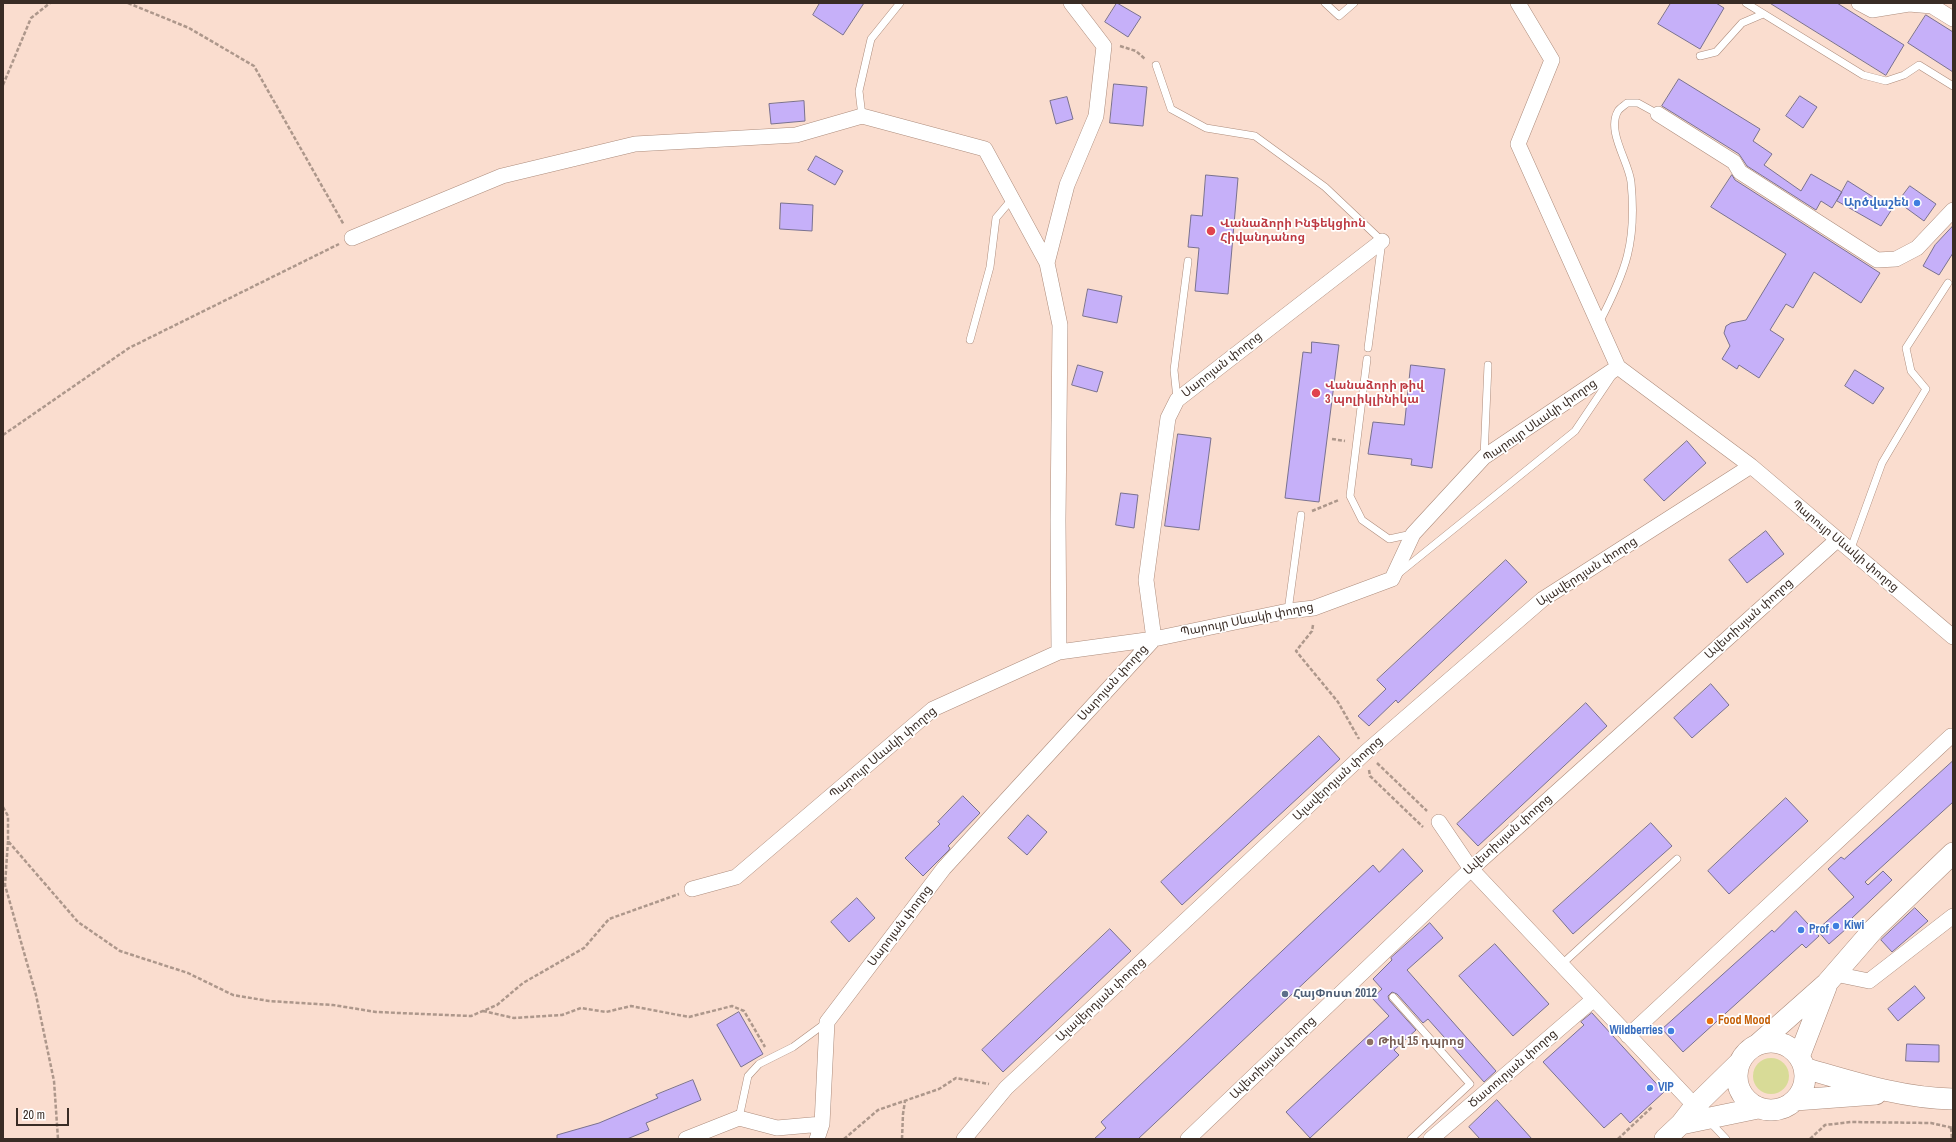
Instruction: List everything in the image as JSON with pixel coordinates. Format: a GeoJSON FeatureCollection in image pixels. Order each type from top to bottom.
{"type":"FeatureCollection","features":[{"type":"Feature","properties":{"kind":"street"},"geometry":{"type":"LineString","coordinates":[[1047,263],[1067,185],[1096,116],[1104,46],[1071,3]]}},
{"type":"Feature","properties":{"kind":"street"},"geometry":{"type":"LineString","coordinates":[[1518,3],[1552,60],[1518,144],[1618,367]]}},
{"type":"Feature","properties":{"kind":"street"},"geometry":{"type":"LineString","coordinates":[[1859,3],[1872,10],[1909,4],[1932,6],[1953,19]]}},
{"type":"Feature","properties":{"kind":"street"},"geometry":{"type":"LineString","coordinates":[[1658,114],[1734,162],[1740,172],[1877,260],[1896,259],[1918,248],[1953,210]]}},
{"type":"Feature","properties":{"kind":"street"},"geometry":{"type":"LineString","coordinates":[[352,238],[502,176],[635,144],[796,135],[862,116],[985,149],[1047,263],[1060,325],[1058,520],[1059,652]]}},
{"type":"Feature","properties":{"kind":"street","name":"Սարոյան փողոց"},"geometry":{"type":"LineString","coordinates":[[827,1022],[944,868],[1154,639],[1146,580],[1168,418],[1177,400],[1382,241]]}},
{"type":"Feature","properties":{"kind":"street","name":"Պարույր Սևակի փողոց"},"geometry":{"type":"LineString","coordinates":[[692,889],[736,877],[933,709],[1059,652],[1154,639],[1314,608],[1392,579],[1412,534],[1484,457],[1618,367],[1751,466],[1850,552],[1953,637]]}},
{"type":"Feature","properties":{"kind":"street","name":"Ալավերդյան փողոց"},"geometry":{"type":"LineString","coordinates":[[964,1139],[1006,1088],[1366,752],[1543,599],[1751,466]]}},
{"type":"Feature","properties":{"kind":"street","name":"Ավետիսյան փողոց"},"geometry":{"type":"LineString","coordinates":[[1188,1139],[1471,869],[1837,540]]}},
{"type":"Feature","properties":{"kind":"street"},"geometry":{"type":"LineString","coordinates":[[1628,1036],[1951,736]]}},
{"type":"Feature","properties":{"kind":"street"},"geometry":{"type":"LineString","coordinates":[[1434,827],[1471,869],[1701,1112]]}},
{"type":"Feature","properties":{"kind":"street"},"geometry":{"type":"LineString","coordinates":[[1665,1139],[1681,1124],[1701,1112],[1739,1064],[1746,1052],[1757,1045],[1831,978],[1873,930],[1953,853]]}},
{"type":"Feature","properties":{"kind":"street"},"geometry":{"type":"LineString","coordinates":[[1831,978],[1869,981],[1953,916]]}},
{"type":"Feature","properties":{"kind":"street"},"geometry":{"type":"LineString","coordinates":[[1801,1063],[1831,978]]}},
{"type":"Feature","properties":{"kind":"street","name":"Ծատուրյան փողոց"},"geometry":{"type":"LineString","coordinates":[[1431,1139],[1594,999]]}},
{"type":"Feature","properties":{"kind":"street"},"geometry":{"type":"LineString","coordinates":[[817,1139],[822,1124],[827,1022]]}},
{"type":"Feature","properties":{"kind":"street"},"geometry":{"type":"LineString","coordinates":[[1701,1112],[1758,1108],[1771,1111],[1784,1108],[1796,1100],[1802,1090],[1805,1080],[1801,1063],[1791,1049],[1780,1043],[1768,1042],[1757,1045]]}},
{"type":"Feature","properties":{"kind":"street"},"geometry":{"type":"LineString","coordinates":[[1801,1063],[1892,1093],[1932,1099],[1953,1099]]}},
{"type":"Feature","properties":{"kind":"street"},"geometry":{"type":"LineString","coordinates":[[1739,1064],[1736,1077],[1739,1090],[1747,1101],[1758,1108]]}},
{"type":"Feature","properties":{"kind":"street"},"geometry":{"type":"LineString","coordinates":[[1796,1100],[1892,1093]]}},
{"type":"Feature","properties":{"kind":"street"},"geometry":{"type":"LineString","coordinates":[[686,1139],[739,1118],[777,1128],[822,1124]]}},
{"type":"Feature","properties":{"kind":"lane"},"geometry":{"type":"LineString","coordinates":[[862,116],[859,91],[871,39],[900,3]]}},
{"type":"Feature","properties":{"kind":"lane"},"geometry":{"type":"LineString","coordinates":[[1325,3],[1339,16],[1354,3]]}},
{"type":"Feature","properties":{"kind":"lane"},"geometry":{"type":"LineString","coordinates":[[1746,3],[1863,76],[1886,81],[1904,75],[1920,65],[1953,86]]}},
{"type":"Feature","properties":{"kind":"lane"},"geometry":{"type":"LineString","coordinates":[[1700,56],[1716,52],[1742,23],[1763,14]]}},
{"type":"Feature","properties":{"kind":"lane"},"geometry":{"type":"LineString","coordinates":[[1156,65],[1171,109],[1206,128],[1255,136],[1325,187],[1382,241],[1368,348]]}},
{"type":"Feature","properties":{"kind":"lane"},"geometry":{"type":"LineString","coordinates":[[1599,323],[1618,286],[1626,263],[1632,237],[1633,209],[1631,180],[1617,139],[1615,125],[1618,112],[1627,103],[1638,103],[1658,114]]}},
{"type":"Feature","properties":{"kind":"lane"},"geometry":{"type":"LineString","coordinates":[[970,340],[990,267],[996,218],[1012,199]]}},
{"type":"Feature","properties":{"kind":"lane"},"geometry":{"type":"LineString","coordinates":[[1177,400],[1174,370],[1188,261]]}},
{"type":"Feature","properties":{"kind":"lane"},"geometry":{"type":"LineString","coordinates":[[1850,552],[1882,463],[1926,389],[1911,371],[1906,348],[1948,283]]}},
{"type":"Feature","properties":{"kind":"lane"},"geometry":{"type":"LineString","coordinates":[[1367,359],[1350,496],[1362,520],[1389,539],[1412,534]]}},
{"type":"Feature","properties":{"kind":"lane"},"geometry":{"type":"LineString","coordinates":[[1484,457],[1488,365]]}},
{"type":"Feature","properties":{"kind":"lane"},"geometry":{"type":"LineString","coordinates":[[1392,579],[1575,430],[1618,367]]}},
{"type":"Feature","properties":{"kind":"lane"},"geometry":{"type":"LineString","coordinates":[[1288,612],[1302,515]]}},
{"type":"Feature","properties":{"kind":"lane"},"geometry":{"type":"LineString","coordinates":[[1562,964],[1677,859]]}},
{"type":"Feature","properties":{"kind":"lane"},"geometry":{"type":"LineString","coordinates":[[1393,997],[1470,1084],[1410,1139]]}},
{"type":"Feature","properties":{"kind":"lane"},"geometry":{"type":"LineString","coordinates":[[739,1118],[748,1076],[759,1064],[793,1047],[827,1022]]}},
{"type":"Feature","properties":{"kind":"lane"},"geometry":{"type":"LineString","coordinates":[[1701,1112],[1726,1139]]}},
{"type":"Feature","properties":{"kind":"path"},"geometry":{"type":"LineString","coordinates":[[3,85],[30,18],[50,3]]}},
{"type":"Feature","properties":{"kind":"path"},"geometry":{"type":"LineString","coordinates":[[3,435],[129,348],[352,238],[254,66],[189,28],[128,3]]}},
{"type":"Feature","properties":{"kind":"path"},"geometry":{"type":"LineString","coordinates":[[1119,46],[1136,51],[1147,61]]}},
{"type":"Feature","properties":{"kind":"path"},"geometry":{"type":"LineString","coordinates":[[1332,439],[1344,441]]}},
{"type":"Feature","properties":{"kind":"path"},"geometry":{"type":"LineString","coordinates":[[1302,515],[1350,496]]}},
{"type":"Feature","properties":{"kind":"path"},"geometry":{"type":"LineString","coordinates":[[1314,608],[1312,631],[1296,651],[1338,702],[1366,752]]}},
{"type":"Feature","properties":{"kind":"path"},"geometry":{"type":"LineString","coordinates":[[1380,767],[1434,827]]}},
{"type":"Feature","properties":{"kind":"path"},"geometry":{"type":"LineString","coordinates":[[1370,776],[1434,827]]}},
{"type":"Feature","properties":{"kind":"path"},"geometry":{"type":"LineString","coordinates":[[3,807],[8,816],[5,885],[36,995],[54,1081],[58,1139]]}},
{"type":"Feature","properties":{"kind":"path"},"geometry":{"type":"LineString","coordinates":[[8,841],[78,922],[120,951],[188,973],[233,995],[269,1001],[333,1005],[376,1012],[471,1016],[496,1005],[523,983],[584,948],[609,919],[692,889]]}},
{"type":"Feature","properties":{"kind":"path"},"geometry":{"type":"LineString","coordinates":[[482,1011],[514,1018],[562,1015],[581,1008],[606,1012],[631,1006],[689,1017],[732,1006],[744,1011],[766,1050]]}},
{"type":"Feature","properties":{"kind":"path"},"geometry":{"type":"LineString","coordinates":[[844,1139],[878,1110],[939,1089],[956,1078],[1006,1088]]}},
{"type":"Feature","properties":{"kind":"path"},"geometry":{"type":"LineString","coordinates":[[902,1139],[905,1101]]}},
{"type":"Feature","properties":{"kind":"path"},"geometry":{"type":"LineString","coordinates":[[1618,1139],[1652,1107]]}},
{"type":"Feature","properties":{"kind":"path"},"geometry":{"type":"LineString","coordinates":[[1810,1139],[1825,1125],[1852,1122],[1931,1123],[1952,1128],[1952,1139]]}},
{"type":"Feature","properties":{"kind":"green space"},"geometry":{"type":"Polygon","coordinates":[[[1771,1058],[1784,1063],[1789,1076],[1784,1089],[1771,1094],[1758,1089],[1753,1076],[1758,1063],[1771,1058]]]}},
{"type":"Feature","properties":{"kind":"building"},"geometry":{"type":"Polygon","coordinates":[[[820,3],[864,3],[843,35],[813,15],[820,3]]]}},
{"type":"Feature","properties":{"kind":"building"},"geometry":{"type":"Polygon","coordinates":[[[1117,3],[1141,17],[1128,37],[1105,22],[1117,3]]]}},
{"type":"Feature","properties":{"kind":"building"},"geometry":{"type":"Polygon","coordinates":[[[1671,3],[1716,3],[1724,8],[1700,49],[1658,24],[1671,3]]]}},
{"type":"Feature","properties":{"kind":"building"},"geometry":{"type":"Polygon","coordinates":[[[1770,3],[1837,3],[1904,45],[1886,75],[1770,3]]]}},
{"type":"Feature","properties":{"kind":"building"},"geometry":{"type":"Polygon","coordinates":[[[1926,15],[1953,32],[1953,72],[1908,43],[1926,15]]]}},
{"type":"Feature","properties":{"kind":"building"},"geometry":{"type":"Polygon","coordinates":[[[1679,79],[1760,129],[1753,141],[1772,154],[1764,165],[1801,191],[1811,174],[1842,192],[1832,208],[1821,201],[1816,210],[1747,166],[1739,154],[1662,106],[1679,79]]]}},
{"type":"Feature","properties":{"kind":"building"},"geometry":{"type":"Polygon","coordinates":[[[1114,84],[1147,87],[1143,126],[1110,123],[1114,84]]]}},
{"type":"Feature","properties":{"kind":"building"},"geometry":{"type":"Polygon","coordinates":[[[1800,96],[1817,107],[1803,128],[1786,116],[1800,96]]]}},
{"type":"Feature","properties":{"kind":"building"},"geometry":{"type":"Polygon","coordinates":[[[1067,97],[1073,119],[1056,124],[1050,101],[1067,97]]]}},
{"type":"Feature","properties":{"kind":"building"},"geometry":{"type":"Polygon","coordinates":[[[804,101],[805,121],[771,124],[769,104],[804,101]]]}},
{"type":"Feature","properties":{"kind":"building"},"geometry":{"type":"Polygon","coordinates":[[[816,156],[843,171],[835,185],[808,170],[816,156]]]}},
{"type":"Feature","properties":{"kind":"building","name":"Վանաձորի Ինֆեկցիոն Հիվանդանոց"},"geometry":{"type":"Polygon","coordinates":[[[1206,175],[1238,178],[1228,294],[1195,291],[1199,248],[1188,247],[1191,215],[1202,216],[1206,175]]]}},
{"type":"Feature","properties":{"kind":"building"},"geometry":{"type":"Polygon","coordinates":[[[1732,175],[1735,180],[1880,273],[1861,303],[1814,272],[1793,308],[1786,304],[1770,330],[1784,339],[1759,378],[1739,365],[1737,369],[1722,359],[1730,346],[1724,333],[1726,326],[1731,323],[1746,320],[1786,254],[1711,207],[1732,175]]]}},
{"type":"Feature","properties":{"kind":"building"},"geometry":{"type":"Polygon","coordinates":[[[1848,181],[1892,209],[1881,226],[1837,201],[1848,181]]]}},
{"type":"Feature","properties":{"kind":"building","name":"Արծվաշեն"},"geometry":{"type":"Polygon","coordinates":[[[1910,186],[1936,204],[1924,221],[1898,202],[1910,186]]]}},
{"type":"Feature","properties":{"kind":"building"},"geometry":{"type":"Polygon","coordinates":[[[781,203],[813,205],[812,231],[780,229],[781,203]]]}},
{"type":"Feature","properties":{"kind":"building"},"geometry":{"type":"Polygon","coordinates":[[[1953,226],[1953,253],[1939,275],[1923,266],[1935,245],[1953,226]]]}},
{"type":"Feature","properties":{"kind":"building"},"geometry":{"type":"Polygon","coordinates":[[[1088,289],[1122,296],[1117,323],[1083,316],[1088,289]]]}},
{"type":"Feature","properties":{"kind":"building","name":"Վանաձորի թիվ 3 պոլիկլինիկա"},"geometry":{"type":"Polygon","coordinates":[[[1312,342],[1339,345],[1319,502],[1285,498],[1303,352],[1311,353],[1312,342]]]}},
{"type":"Feature","properties":{"kind":"building"},"geometry":{"type":"Polygon","coordinates":[[[1078,365],[1103,372],[1097,392],[1072,385],[1078,365]]]}},
{"type":"Feature","properties":{"kind":"building"},"geometry":{"type":"Polygon","coordinates":[[[1411,365],[1445,369],[1432,468],[1411,465],[1412,459],[1368,454],[1373,422],[1404,425],[1411,365]]]}},
{"type":"Feature","properties":{"kind":"building"},"geometry":{"type":"Polygon","coordinates":[[[1855,370],[1884,388],[1873,404],[1845,386],[1855,370]]]}},
{"type":"Feature","properties":{"kind":"building"},"geometry":{"type":"Polygon","coordinates":[[[1178,434],[1211,438],[1199,530],[1165,526],[1178,434]]]}},
{"type":"Feature","properties":{"kind":"building"},"geometry":{"type":"Polygon","coordinates":[[[1687,441],[1706,463],[1664,501],[1644,480],[1687,441]]]}},
{"type":"Feature","properties":{"kind":"building"},"geometry":{"type":"Polygon","coordinates":[[[1121,493],[1138,495],[1134,528],[1116,525],[1121,493]]]}},
{"type":"Feature","properties":{"kind":"building"},"geometry":{"type":"Polygon","coordinates":[[[1766,531],[1784,554],[1747,583],[1729,560],[1766,531]]]}},
{"type":"Feature","properties":{"kind":"building"},"geometry":{"type":"Polygon","coordinates":[[[1506,560],[1527,582],[1398,703],[1396,700],[1369,726],[1358,716],[1386,689],[1377,680],[1506,560]]]}},
{"type":"Feature","properties":{"kind":"building"},"geometry":{"type":"Polygon","coordinates":[[[1711,684],[1729,705],[1692,738],[1674,718],[1711,684]]]}},
{"type":"Feature","properties":{"kind":"building"},"geometry":{"type":"Polygon","coordinates":[[[1586,703],[1607,726],[1478,846],[1457,824],[1586,703]]]}},
{"type":"Feature","properties":{"kind":"building"},"geometry":{"type":"Polygon","coordinates":[[[1319,736],[1340,759],[1182,905],[1161,882],[1319,736]]]}},
{"type":"Feature","properties":{"kind":"building"},"geometry":{"type":"Polygon","coordinates":[[[1953,761],[1953,802],[1865,882],[1868,885],[1883,871],[1892,880],[1852,918],[1855,921],[1829,944],[1817,930],[1854,897],[1828,869],[1841,857],[1844,859],[1953,761]]]}},
{"type":"Feature","properties":{"kind":"building"},"geometry":{"type":"Polygon","coordinates":[[[963,796],[980,813],[948,846],[950,848],[949,850],[923,876],[905,858],[940,824],[938,822],[963,796]]]}},
{"type":"Feature","properties":{"kind":"building"},"geometry":{"type":"Polygon","coordinates":[[[1786,798],[1808,821],[1729,894],[1708,871],[1786,798]]]}},
{"type":"Feature","properties":{"kind":"building"},"geometry":{"type":"Polygon","coordinates":[[[1028,815],[1047,832],[1027,855],[1008,838],[1028,815]]]}},
{"type":"Feature","properties":{"kind":"building"},"geometry":{"type":"Polygon","coordinates":[[[1651,823],[1672,846],[1573,934],[1553,911],[1651,823]]]}},
{"type":"Feature","properties":{"kind":"building"},"geometry":{"type":"Polygon","coordinates":[[[1403,849],[1423,871],[1138,1139],[1094,1139],[1106,1128],[1101,1122],[1373,865],[1379,872],[1403,849]]]}},
{"type":"Feature","properties":{"kind":"building"},"geometry":{"type":"Polygon","coordinates":[[[857,898],[875,918],[849,942],[831,922],[857,898]]]}},
{"type":"Feature","properties":{"kind":"building"},"geometry":{"type":"Polygon","coordinates":[[[1915,908],[1928,921],[1892,952],[1881,940],[1915,908]]]}},
{"type":"Feature","properties":{"kind":"building"},"geometry":{"type":"Polygon","coordinates":[[[1796,911],[1819,936],[1806,948],[1802,944],[1683,1052],[1662,1029],[1772,930],[1774,932],[1796,911]]]}},
{"type":"Feature","properties":{"kind":"building"},"geometry":{"type":"Polygon","coordinates":[[[1430,923],[1443,938],[1407,970],[1496,1071],[1484,1082],[1428,1019],[1423,1023],[1397,994],[1392,992],[1388,996],[1389,1000],[1416,1030],[1394,1050],[1399,1055],[1310,1138],[1286,1112],[1389,1016],[1372,998],[1382,989],[1373,979],[1392,960],[1391,958],[1430,923]]]}},
{"type":"Feature","properties":{"kind":"building"},"geometry":{"type":"Polygon","coordinates":[[[1110,929],[1131,951],[1003,1072],[982,1050],[1110,929]]]}},
{"type":"Feature","properties":{"kind":"building"},"geometry":{"type":"Polygon","coordinates":[[[1495,944],[1549,1004],[1513,1036],[1459,976],[1495,944]]]}},
{"type":"Feature","properties":{"kind":"building"},"geometry":{"type":"Polygon","coordinates":[[[1915,986],[1925,998],[1898,1021],[1888,1009],[1915,986]]]}},
{"type":"Feature","properties":{"kind":"building"},"geometry":{"type":"Polygon","coordinates":[[[739,1012],[763,1054],[741,1067],[717,1025],[739,1012]]]}},
{"type":"Feature","properties":{"kind":"building"},"geometry":{"type":"Polygon","coordinates":[[[1592,1013],[1664,1092],[1630,1123],[1621,1113],[1604,1128],[1543,1062],[1584,1025],[1581,1022],[1592,1013]]]}},
{"type":"Feature","properties":{"kind":"building"},"geometry":{"type":"Polygon","coordinates":[[[1907,1044],[1939,1045],[1939,1062],[1906,1061],[1907,1044]]]}},
{"type":"Feature","properties":{"kind":"building"},"geometry":{"type":"Polygon","coordinates":[[[693,1080],[701,1100],[646,1123],[649,1130],[627,1139],[557,1139],[557,1135],[599,1123],[658,1098],[656,1095],[693,1080]]]}},
{"type":"Feature","properties":{"kind":"building"},"geometry":{"type":"Polygon","coordinates":[[[1497,1100],[1532,1139],[1480,1139],[1469,1127],[1497,1100]]]}},
{"type":"Feature","properties":{"kind":"place","name":"Արծվաշեն"},"geometry":{"type":"Point","coordinates":[1917,203]}},
{"type":"Feature","properties":{"kind":"place","name":"Վանաձորի Ինֆեկցիոն Հիվանդանոց"},"geometry":{"type":"Point","coordinates":[1211,231]}},
{"type":"Feature","properties":{"kind":"place","name":"Վանաձորի թիվ 3 պոլիկլինիկա"},"geometry":{"type":"Point","coordinates":[1316,393]}},
{"type":"Feature","properties":{"kind":"place","name":"Kiwi"},"geometry":{"type":"Point","coordinates":[1836,926]}},
{"type":"Feature","properties":{"kind":"place","name":"Prof"},"geometry":{"type":"Point","coordinates":[1801,930]}},
{"type":"Feature","properties":{"kind":"place","name":"ՀայՓոստ 2012"},"geometry":{"type":"Point","coordinates":[1285,994]}},
{"type":"Feature","properties":{"kind":"place","name":"Food Mood"},"geometry":{"type":"Point","coordinates":[1710,1021]}},
{"type":"Feature","properties":{"kind":"place","name":"Wildberries"},"geometry":{"type":"Point","coordinates":[1671,1031]}},
{"type":"Feature","properties":{"kind":"place","name":"Թիվ 15 դպրոց"},"geometry":{"type":"Point","coordinates":[1370,1042]}},
{"type":"Feature","properties":{"kind":"place","name":"VIP"},"geometry":{"type":"Point","coordinates":[1650,1088]}}]}
